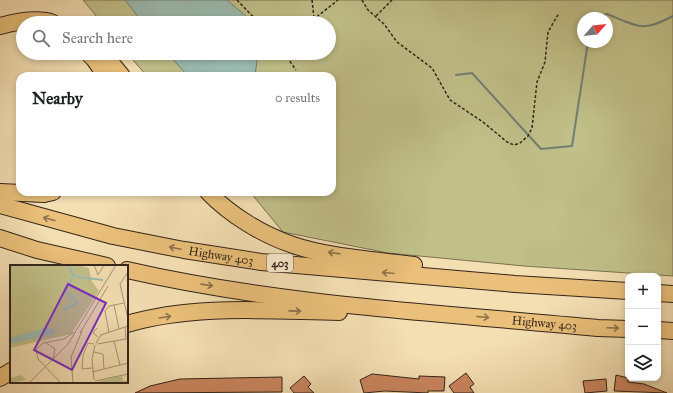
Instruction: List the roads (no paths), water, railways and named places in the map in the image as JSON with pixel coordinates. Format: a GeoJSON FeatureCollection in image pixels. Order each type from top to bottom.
{"type":"FeatureCollection","features":[{"type":"Feature","properties":{"kind":"highway"},"geometry":{"type":"LineString","coordinates":[[0,26],[16,23]]}},
{"type":"Feature","properties":{"kind":"highway"},"geometry":{"type":"LineString","coordinates":[[0,38],[16,33]]}},
{"type":"Feature","properties":{"kind":"highway"},"geometry":{"type":"LineString","coordinates":[[95,60],[103,72]]}},
{"type":"Feature","properties":{"kind":"highway"},"geometry":{"type":"LineString","coordinates":[[109,60],[119,72]]}},
{"type":"Feature","properties":{"kind":"highway"},"geometry":{"type":"LineString","coordinates":[[0,192],[16,193]]}},
{"type":"Feature","properties":{"kind":"highway"},"geometry":{"type":"LineString","coordinates":[[213,196],[240,218],[266,233],[293,245],[315,251],[566,287]]}},
{"type":"Feature","properties":{"kind":"highway","name":"Highway 403"},"geometry":{"type":"LineString","coordinates":[[0,205],[113,236],[184,250],[253,261],[566,287]]}},
{"type":"Feature","properties":{"kind":"highway"},"geometry":{"type":"LineString","coordinates":[[0,238],[37,250],[103,265]]}},
{"type":"Feature","properties":{"kind":"highway","name":"Highway 403"},"geometry":{"type":"LineString","coordinates":[[128,270],[169,280],[290,298],[625,329]]}},
{"type":"Feature","properties":{"kind":"highway","name":"403"},"geometry":{"type":"LineString","coordinates":[[566,287],[625,290]]}},
{"type":"Feature","properties":{"kind":"highway"},"geometry":{"type":"LineString","coordinates":[[661,293],[673,294]]}},
{"type":"Feature","properties":{"kind":"highway"},"geometry":{"type":"LineString","coordinates":[[128,324],[187,313],[211,311],[444,313]]}},
{"type":"Feature","properties":{"kind":"highway"},"geometry":{"type":"LineString","coordinates":[[661,330],[673,331]]}},
{"type":"Feature","properties":{"kind":"highway"},"geometry":{"type":"LineString","coordinates":[[0,378],[10,372]]}},
{"type":"Feature","properties":{"kind":"water"},"geometry":{"type":"Polygon","coordinates":[[[125,0],[227,0],[246,16],[138,16],[125,0]]]}},
{"type":"Feature","properties":{"kind":"water"},"geometry":{"type":"Polygon","coordinates":[[[173,60],[257,60],[256,72],[184,72],[173,60]]]}},
{"type":"Feature","properties":{"kind":"waterway"},"geometry":{"type":"LineString","coordinates":[[613,16],[633,24],[646,26],[654,25],[673,16]]}},
{"type":"Feature","properties":{"kind":"waterway"},"geometry":{"type":"LineString","coordinates":[[456,75],[472,73],[541,149],[572,146],[587,48]]}}]}
